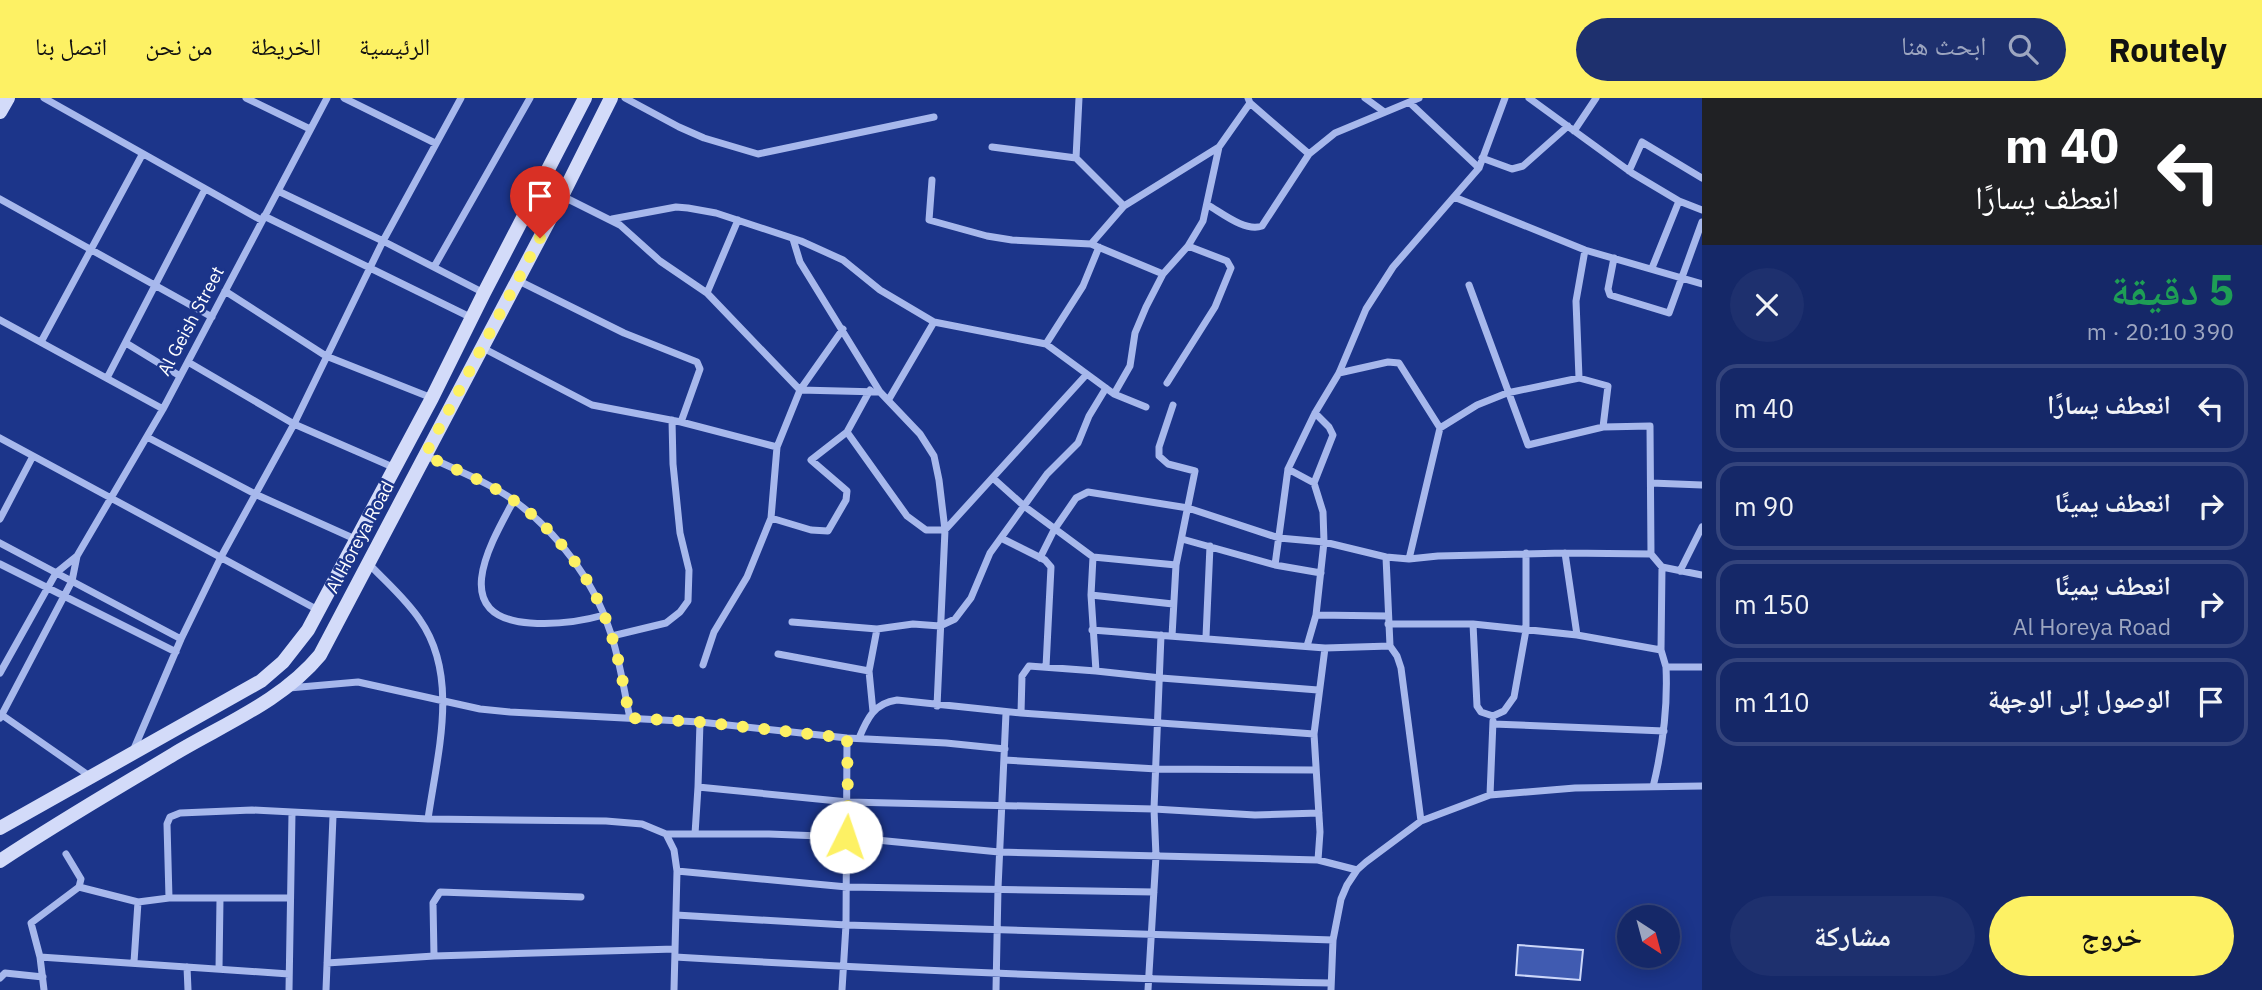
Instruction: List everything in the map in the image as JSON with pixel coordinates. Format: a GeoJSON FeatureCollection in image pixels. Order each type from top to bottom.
{"type":"FeatureCollection","features":[{"type":"Feature","properties":{"kind":"main road"},"geometry":{"type":"LineString","coordinates":[[0,112],[8,98]]}},
{"type":"Feature","properties":{"kind":"main road","name":"Al Horeya Road"},"geometry":{"type":"LineString","coordinates":[[0,828],[261,681],[295,648],[432,398],[585,98]]}},
{"type":"Feature","properties":{"kind":"main road","name":"Al Horeya Road"},"geometry":{"type":"LineString","coordinates":[[0,861],[286,688],[320,655],[611,98]]}},
{"type":"Feature","properties":{"kind":"street"},"geometry":{"type":"LineString","coordinates":[[44,98],[205,189],[472,318]]}},
{"type":"Feature","properties":{"kind":"street"},"geometry":{"type":"LineString","coordinates":[[246,98],[310,129]]}},
{"type":"Feature","properties":{"kind":"street","name":"Al Geish Street"},"geometry":{"type":"LineString","coordinates":[[1,717],[72,581],[77,556],[163,409],[327,98]]}},
{"type":"Feature","properties":{"kind":"street"},"geometry":{"type":"LineString","coordinates":[[344,98],[435,143]]}},
{"type":"Feature","properties":{"kind":"street"},"geometry":{"type":"LineString","coordinates":[[132,755],[181,639],[221,557],[294,424],[383,241],[461,98]]}},
{"type":"Feature","properties":{"kind":"street"},"geometry":{"type":"LineString","coordinates":[[434,267],[530,98]]}},
{"type":"Feature","properties":{"kind":"street"},"geometry":{"type":"LineString","coordinates":[[625,98],[691,132],[758,154],[934,117]]}},
{"type":"Feature","properties":{"kind":"street"},"geometry":{"type":"LineString","coordinates":[[1076,158],[1079,98]]}},
{"type":"Feature","properties":{"kind":"street"},"geometry":{"type":"LineString","coordinates":[[1365,98],[1383,111]]}},
{"type":"Feature","properties":{"kind":"street"},"geometry":{"type":"LineString","coordinates":[[1208,205],[1245,225],[1254,228],[1262,226],[1309,153],[1335,133],[1419,98]]}},
{"type":"Feature","properties":{"kind":"street"},"geometry":{"type":"LineString","coordinates":[[1275,565],[1288,469],[1315,413],[1339,373],[1353,336],[1378,289],[1479,168],[1505,98]]}},
{"type":"Feature","properties":{"kind":"street"},"geometry":{"type":"LineString","coordinates":[[1529,98],[1629,171],[1679,201],[1702,210]]}},
{"type":"Feature","properties":{"kind":"street"},"geometry":{"type":"LineString","coordinates":[[1482,158],[1512,169],[1523,166],[1571,128],[1596,98]]}},
{"type":"Feature","properties":{"kind":"street"},"geometry":{"type":"LineString","coordinates":[[1114,394],[1130,366],[1140,321],[1163,274],[1188,246],[1203,220],[1219,147],[1249,100],[1309,153]]}},
{"type":"Feature","properties":{"kind":"street"},"geometry":{"type":"LineString","coordinates":[[1410,103],[1479,168]]}},
{"type":"Feature","properties":{"kind":"street"},"geometry":{"type":"LineString","coordinates":[[1629,171],[1642,142],[1702,178]]}},
{"type":"Feature","properties":{"kind":"street"},"geometry":{"type":"LineString","coordinates":[[992,147],[1076,158],[1124,206]]}},
{"type":"Feature","properties":{"kind":"street"},"geometry":{"type":"LineString","coordinates":[[1046,344],[1083,286],[1095,245],[1124,206],[1219,147]]}},
{"type":"Feature","properties":{"kind":"street"},"geometry":{"type":"LineString","coordinates":[[41,342],[142,155]]}},
{"type":"Feature","properties":{"kind":"street"},"geometry":{"type":"LineString","coordinates":[[932,180],[929,220],[987,236],[1021,241],[1095,245],[1163,274]]}},
{"type":"Feature","properties":{"kind":"street"},"geometry":{"type":"LineString","coordinates":[[107,378],[205,189]]}},
{"type":"Feature","properties":{"kind":"street"},"geometry":{"type":"LineString","coordinates":[[278,191],[484,293]]}},
{"type":"Feature","properties":{"kind":"street"},"geometry":{"type":"LineString","coordinates":[[562,196],[611,219],[660,261],[706,293],[800,390],[880,392]]}},
{"type":"Feature","properties":{"kind":"street"},"geometry":{"type":"LineString","coordinates":[[1454,197],[1585,250],[1702,284]]}},
{"type":"Feature","properties":{"kind":"street"},"geometry":{"type":"LineString","coordinates":[[0,200],[212,317]]}},
{"type":"Feature","properties":{"kind":"street"},"geometry":{"type":"LineString","coordinates":[[1651,268],[1679,201]]}},
{"type":"Feature","properties":{"kind":"street"},"geometry":{"type":"LineString","coordinates":[[611,219],[676,207],[716,213],[818,247],[843,260],[880,290],[934,322],[1046,344],[1114,394],[1146,407]]}},
{"type":"Feature","properties":{"kind":"street"},"geometry":{"type":"LineString","coordinates":[[706,293],[738,220]]}},
{"type":"Feature","properties":{"kind":"street"},"geometry":{"type":"LineString","coordinates":[[1614,258],[1608,289],[1611,295],[1670,313],[1702,222]]}},
{"type":"Feature","properties":{"kind":"street"},"geometry":{"type":"LineString","coordinates":[[793,239],[800,262],[880,392],[911,423],[934,456],[945,530],[937,706]]}},
{"type":"Feature","properties":{"kind":"street"},"geometry":{"type":"LineString","coordinates":[[1167,383],[1215,307],[1231,268],[1227,261],[1188,246]]}},
{"type":"Feature","properties":{"kind":"street"},"geometry":{"type":"LineString","coordinates":[[1579,378],[1576,301],[1585,250]]}},
{"type":"Feature","properties":{"kind":"street"},"geometry":{"type":"LineString","coordinates":[[517,279],[624,333],[697,362],[700,369],[681,422]]}},
{"type":"Feature","properties":{"kind":"street"},"geometry":{"type":"LineString","coordinates":[[1469,285],[1528,445],[1603,427],[1650,426],[1651,554],[1662,567],[1702,575]]}},
{"type":"Feature","properties":{"kind":"street"},"geometry":{"type":"LineString","coordinates":[[225,291],[326,356],[432,398]]}},
{"type":"Feature","properties":{"kind":"street"},"geometry":{"type":"LineString","coordinates":[[0,320],[163,409]]}},
{"type":"Feature","properties":{"kind":"street"},"geometry":{"type":"LineString","coordinates":[[889,399],[934,322]]}},
{"type":"Feature","properties":{"kind":"street"},"geometry":{"type":"LineString","coordinates":[[703,665],[712,636],[747,577],[771,518],[777,447],[800,390],[843,329]]}},
{"type":"Feature","properties":{"kind":"street"},"geometry":{"type":"LineString","coordinates":[[126,343],[180,376]]}},
{"type":"Feature","properties":{"kind":"street"},"geometry":{"type":"LineString","coordinates":[[481,346],[592,405],[681,422],[777,447]]}},
{"type":"Feature","properties":{"kind":"street"},"geometry":{"type":"LineString","coordinates":[[188,362],[294,424],[394,468]]}},
{"type":"Feature","properties":{"kind":"street"},"geometry":{"type":"LineString","coordinates":[[1339,373],[1388,362],[1399,363],[1440,428]]}},
{"type":"Feature","properties":{"kind":"street"},"geometry":{"type":"LineString","coordinates":[[847,432],[891,496],[915,524],[926,530],[945,530],[1086,375]]}},
{"type":"Feature","properties":{"kind":"street"},"geometry":{"type":"LineString","coordinates":[[1409,559],[1440,428],[1477,405],[1507,393],[1579,378],[1608,386],[1603,427]]}},
{"type":"Feature","properties":{"kind":"street"},"geometry":{"type":"LineString","coordinates":[[792,622],[877,629],[913,624],[940,626],[955,619],[967,605],[990,553],[1047,474],[1078,443],[1089,416],[1106,388]]}},
{"type":"Feature","properties":{"kind":"street"},"geometry":{"type":"LineString","coordinates":[[771,518],[811,530],[826,532],[831,528],[846,500],[847,491],[811,460],[847,432],[870,390]]}},
{"type":"Feature","properties":{"kind":"street"},"geometry":{"type":"LineString","coordinates":[[1172,636],[1176,565],[1195,471],[1168,464],[1160,458],[1158,452],[1174,405]]}},
{"type":"Feature","properties":{"kind":"street"},"geometry":{"type":"LineString","coordinates":[[1307,646],[1316,615],[1324,542],[1323,512],[1314,483],[1333,435],[1315,413]]}},
{"type":"Feature","properties":{"kind":"street"},"geometry":{"type":"LineString","coordinates":[[612,636],[666,623],[675,618],[688,601],[689,570],[680,533],[673,464],[672,420]]}},
{"type":"Feature","properties":{"kind":"street"},"geometry":{"type":"LineString","coordinates":[[147,437],[255,494],[355,539]]}},
{"type":"Feature","properties":{"kind":"street"},"geometry":{"type":"LineString","coordinates":[[0,438],[318,610]]}},
{"type":"Feature","properties":{"kind":"street"},"geometry":{"type":"LineString","coordinates":[[425,455],[514,500],[552,533],[570,554],[604,615],[612,636],[630,718]]}},
{"type":"Feature","properties":{"kind":"street"},"geometry":{"type":"LineString","coordinates":[[0,519],[33,456]]}},
{"type":"Feature","properties":{"kind":"street"},"geometry":{"type":"LineString","coordinates":[[1288,469],[1314,483]]}},
{"type":"Feature","properties":{"kind":"street"},"geometry":{"type":"LineString","coordinates":[[994,479],[1024,506],[1093,558],[1176,565]]}},
{"type":"Feature","properties":{"kind":"street"},"geometry":{"type":"LineString","coordinates":[[1651,483],[1702,485]]}},
{"type":"Feature","properties":{"kind":"street"},"geometry":{"type":"LineString","coordinates":[[1040,558],[1076,498],[1088,492],[1188,508],[1279,538],[1324,542],[1386,557],[1409,559],[1438,555],[1526,553],[1651,554]]}},
{"type":"Feature","properties":{"kind":"street"},"geometry":{"type":"LineString","coordinates":[[514,500],[490,544],[483,569],[482,591],[486,604],[498,616],[511,622],[575,623],[604,615]]}},
{"type":"Feature","properties":{"kind":"street"},"geometry":{"type":"LineString","coordinates":[[1680,571],[1702,527]]}},
{"type":"Feature","properties":{"kind":"street"},"geometry":{"type":"LineString","coordinates":[[1001,538],[1040,558],[1049,564],[1052,572],[1046,667]]}},
{"type":"Feature","properties":{"kind":"street"},"geometry":{"type":"LineString","coordinates":[[1182,539],[1275,565],[1321,573]]}},
{"type":"Feature","properties":{"kind":"street"},"geometry":{"type":"LineString","coordinates":[[0,543],[181,639]]}},
{"type":"Feature","properties":{"kind":"street"},"geometry":{"type":"LineString","coordinates":[[1206,637],[1210,546]]}},
{"type":"Feature","properties":{"kind":"street"},"geometry":{"type":"LineString","coordinates":[[1490,795],[1493,720],[1514,697],[1526,630],[1526,553]]}},
{"type":"Feature","properties":{"kind":"street"},"geometry":{"type":"LineString","coordinates":[[1565,553],[1577,635]]}},
{"type":"Feature","properties":{"kind":"street","name":"Al Geish Street"},"geometry":{"type":"LineString","coordinates":[[0,673],[56,573],[77,556]]}},
{"type":"Feature","properties":{"kind":"street"},"geometry":{"type":"LineString","coordinates":[[1386,557],[1390,646],[1401,668],[1421,821]]}},
{"type":"Feature","properties":{"kind":"street"},"geometry":{"type":"LineString","coordinates":[[1093,558],[1091,595],[1096,671]]}},
{"type":"Feature","properties":{"kind":"street"},"geometry":{"type":"LineString","coordinates":[[0,564],[176,652]]}},
{"type":"Feature","properties":{"kind":"street"},"geometry":{"type":"LineString","coordinates":[[368,564],[419,619],[430,637],[441,675],[444,701],[428,819]]}},
{"type":"Feature","properties":{"kind":"street"},"geometry":{"type":"LineString","coordinates":[[1653,787],[1667,702],[1666,667],[1661,650],[1662,567]]}},
{"type":"Feature","properties":{"kind":"street"},"geometry":{"type":"LineString","coordinates":[[1091,595],[1173,604]]}},
{"type":"Feature","properties":{"kind":"street"},"geometry":{"type":"LineString","coordinates":[[1316,615],[1473,624],[1577,635],[1661,650]]}},
{"type":"Feature","properties":{"kind":"street"},"geometry":{"type":"LineString","coordinates":[[1473,624],[1477,706],[1480,712],[1493,720],[1664,731]]}},
{"type":"Feature","properties":{"kind":"street"},"geometry":{"type":"LineString","coordinates":[[873,712],[869,671],[877,629]]}},
{"type":"Feature","properties":{"kind":"street"},"geometry":{"type":"LineString","coordinates":[[1093,630],[1325,648],[1390,646]]}},
{"type":"Feature","properties":{"kind":"street"},"geometry":{"type":"LineString","coordinates":[[1148,990],[1156,856],[1154,809],[1161,635]]}},
{"type":"Feature","properties":{"kind":"street"},"geometry":{"type":"LineString","coordinates":[[1318,860],[1319,813],[1314,734],[1325,648]]}},
{"type":"Feature","properties":{"kind":"street"},"geometry":{"type":"LineString","coordinates":[[778,654],[869,671]]}},
{"type":"Feature","properties":{"kind":"street"},"geometry":{"type":"LineString","coordinates":[[1021,713],[1024,671],[1032,666],[1318,690]]}},
{"type":"Feature","properties":{"kind":"street"},"geometry":{"type":"LineString","coordinates":[[1666,667],[1702,667]]}},
{"type":"Feature","properties":{"kind":"street"},"geometry":{"type":"LineString","coordinates":[[286,688],[358,682],[510,712],[700,722],[847,738],[1005,749]]}},
{"type":"Feature","properties":{"kind":"street"},"geometry":{"type":"LineString","coordinates":[[859,738],[873,712],[882,704],[897,700],[1006,713],[1314,734]]}},
{"type":"Feature","properties":{"kind":"street"},"geometry":{"type":"LineString","coordinates":[[996,990],[1006,713]]}},
{"type":"Feature","properties":{"kind":"street"},"geometry":{"type":"LineString","coordinates":[[1,717],[92,778]]}},
{"type":"Feature","properties":{"kind":"street"},"geometry":{"type":"LineString","coordinates":[[695,834],[700,722]]}},
{"type":"Feature","properties":{"kind":"street"},"geometry":{"type":"LineString","coordinates":[[842,990],[846,925],[847,738]]}},
{"type":"Feature","properties":{"kind":"street"},"geometry":{"type":"LineString","coordinates":[[1004,760],[1157,769],[1315,771]]}},
{"type":"Feature","properties":{"kind":"street"},"geometry":{"type":"LineString","coordinates":[[327,963],[434,956],[675,953],[843,967],[1331,986],[1333,940],[1341,899],[1357,870],[1421,821],[1490,795],[1576,788],[1702,786]]}},
{"type":"Feature","properties":{"kind":"street"},"geometry":{"type":"LineString","coordinates":[[698,787],[848,802],[1154,809],[1255,815],[1319,813]]}},
{"type":"Feature","properties":{"kind":"street"},"geometry":{"type":"LineString","coordinates":[[170,898],[167,830],[170,817],[180,813],[252,810],[333,816],[618,822],[642,824],[666,834],[846,837],[999,852],[1318,860],[1357,870]]}},
{"type":"Feature","properties":{"kind":"street"},"geometry":{"type":"LineString","coordinates":[[289,990],[292,813]]}},
{"type":"Feature","properties":{"kind":"street"},"geometry":{"type":"LineString","coordinates":[[326,990],[333,816]]}},
{"type":"Feature","properties":{"kind":"street"},"geometry":{"type":"LineString","coordinates":[[666,834],[674,850],[677,871],[674,990]]}},
{"type":"Feature","properties":{"kind":"street"},"geometry":{"type":"LineString","coordinates":[[66,854],[79,876],[79,887]]}},
{"type":"Feature","properties":{"kind":"street"},"geometry":{"type":"LineString","coordinates":[[677,871],[846,887],[1154,892]]}},
{"type":"Feature","properties":{"kind":"street"},"geometry":{"type":"LineString","coordinates":[[79,887],[138,901],[170,898],[290,898]]}},
{"type":"Feature","properties":{"kind":"street"},"geometry":{"type":"LineString","coordinates":[[44,990],[40,957],[31,923],[79,887]]}},
{"type":"Feature","properties":{"kind":"street"},"geometry":{"type":"LineString","coordinates":[[434,956],[433,903],[440,892],[581,897]]}},
{"type":"Feature","properties":{"kind":"street"},"geometry":{"type":"LineString","coordinates":[[219,969],[220,898]]}},
{"type":"Feature","properties":{"kind":"street"},"geometry":{"type":"LineString","coordinates":[[134,962],[138,901]]}},
{"type":"Feature","properties":{"kind":"street"},"geometry":{"type":"LineString","coordinates":[[676,915],[846,925],[1333,940]]}},
{"type":"Feature","properties":{"kind":"street"},"geometry":{"type":"LineString","coordinates":[[40,957],[289,974]]}},
{"type":"Feature","properties":{"kind":"street"},"geometry":{"type":"LineString","coordinates":[[187,967],[188,990]]}},
{"type":"Feature","properties":{"kind":"street"},"geometry":{"type":"LineString","coordinates":[[0,978],[5,973],[43,977]]}},
{"type":"Feature","properties":{"kind":"building"},"geometry":{"type":"Polygon","coordinates":[[[1518,945],[1583,950],[1580,980],[1516,975],[1518,945]]]}},
{"type":"Feature","properties":{"kind":"route"},"geometry":{"type":"LineString","coordinates":[[540,238],[425,455],[514,500],[552,533],[570,554],[604,615],[612,636],[630,718],[700,722],[847,738],[846,837]]}}]}
